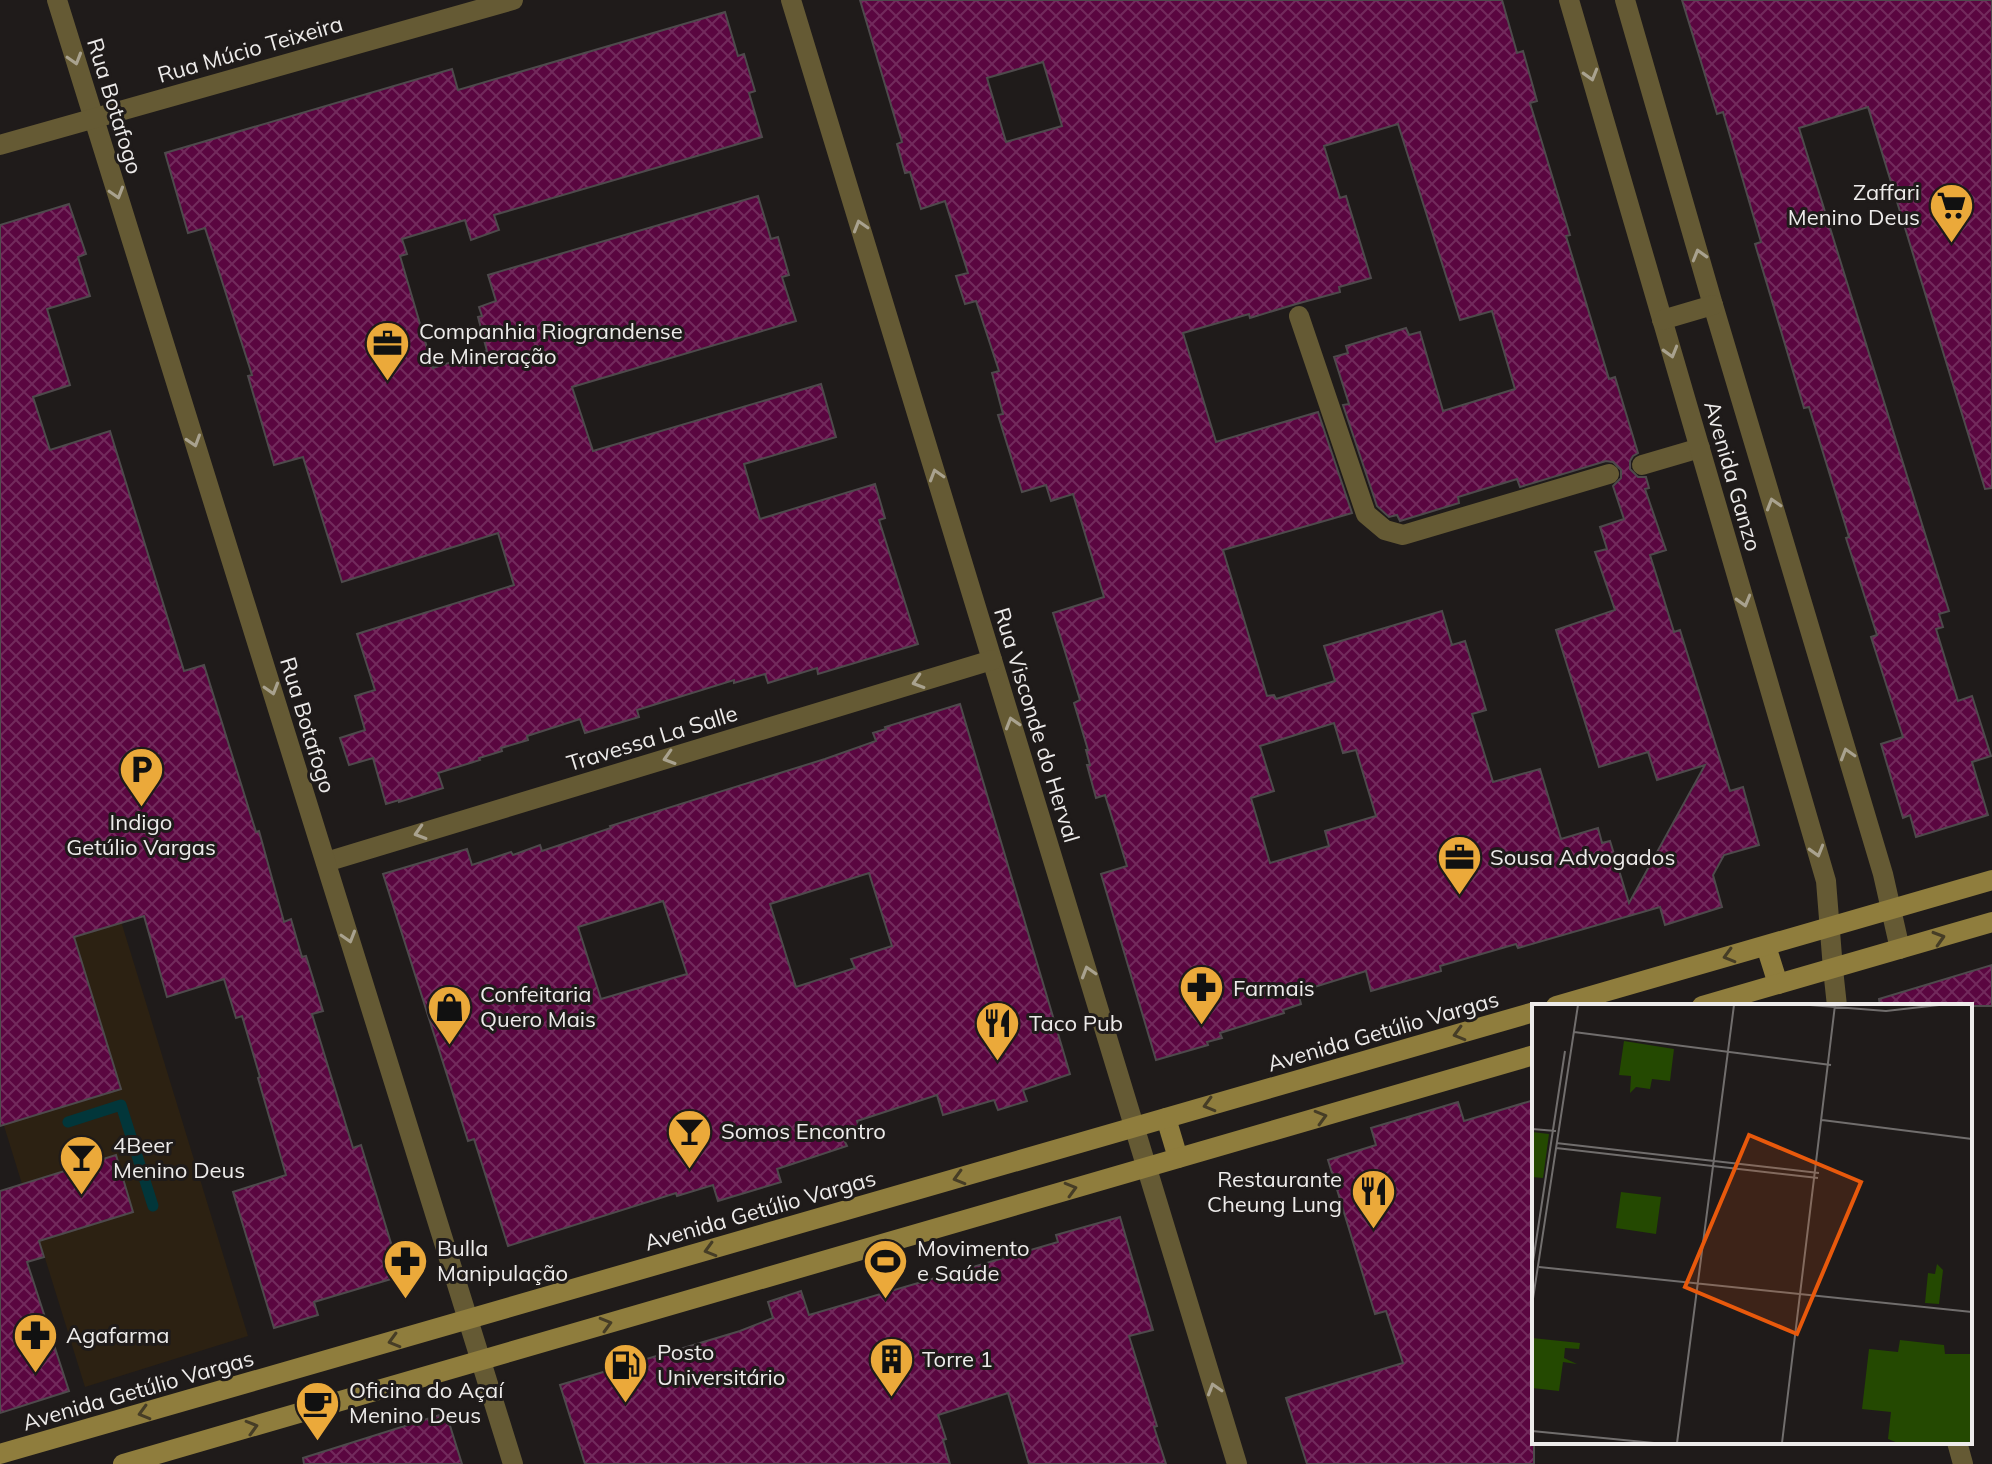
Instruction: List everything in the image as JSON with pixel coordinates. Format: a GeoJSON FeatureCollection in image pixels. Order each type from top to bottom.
{"type":"FeatureCollection","features":[{"type":"Feature","properties":{"kind":"main road"},"geometry":{"type":"LineString","coordinates":[[1563,1004],[1992,880]]}},
{"type":"Feature","properties":{"kind":"main road"},"geometry":{"type":"LineString","coordinates":[[1709,1004],[1992,922]]}},
{"type":"Feature","properties":{"kind":"main road"},"geometry":{"type":"LineString","coordinates":[[1766,946],[1778,984]]}},
{"type":"Feature","properties":{"kind":"main road","name":"Avenida Getúlio Vargas"},"geometry":{"type":"LineString","coordinates":[[0,1454],[1532,1013]]}},
{"type":"Feature","properties":{"kind":"main road"},"geometry":{"type":"LineString","coordinates":[[123,1464],[1532,1056]]}},
{"type":"Feature","properties":{"kind":"main road"},"geometry":{"type":"LineString","coordinates":[[1166,1118],[1178,1158]]}},
{"type":"Feature","properties":{"kind":"street","name":"Rua Botafogo"},"geometry":{"type":"LineString","coordinates":[[57,0],[513,1464]]}},
{"type":"Feature","properties":{"kind":"street","name":"Rua Múcio Teixeira"},"geometry":{"type":"LineString","coordinates":[[0,145],[513,0]]}},
{"type":"Feature","properties":{"kind":"street","name":"Rua Visconde do Herval"},"geometry":{"type":"LineString","coordinates":[[791,0],[1237,1464]]}},
{"type":"Feature","properties":{"kind":"street","name":"Avenida Ganzo"},"geometry":{"type":"LineString","coordinates":[[1569,0],[1826,881],[1837,1004]]}},
{"type":"Feature","properties":{"kind":"street","name":"Avenida Ganzo"},"geometry":{"type":"LineString","coordinates":[[1625,0],[1879,859],[1900,949]]}},
{"type":"Feature","properties":{"kind":"street"},"geometry":{"type":"LineString","coordinates":[[1662,320],[1713,305]]}},
{"type":"Feature","properties":{"kind":"street"},"geometry":{"type":"LineString","coordinates":[[1299,316],[1366,514],[1385,530],[1403,535],[1609,474]]}},
{"type":"Feature","properties":{"kind":"street"},"geometry":{"type":"LineString","coordinates":[[1642,465],[1700,448]]}},
{"type":"Feature","properties":{"kind":"street","name":"Travessa La Salle"},"geometry":{"type":"LineString","coordinates":[[326,862],[992,660]]}},
{"type":"Feature","properties":{"kind":"street"},"geometry":{"type":"LineString","coordinates":[[1958,1444],[1963,1464]]}},
{"type":"Feature","properties":{"kind":"shaded area"},"geometry":{"type":"Polygon","coordinates":[[[204,665],[253,823],[105,869],[248,1336],[85,1387],[0,1113],[0,727],[204,665]]]}},
{"type":"Feature","properties":{"kind":"building"},"geometry":{"type":"Polygon","coordinates":[[[860,0],[1502,0],[1517,53],[1523,51],[1537,101],[1530,103],[1570,235],[1566,236],[1609,379],[1615,377],[1638,453],[1630,461],[1630,469],[1638,477],[1646,477],[1649,488],[1645,489],[1666,550],[1650,555],[1674,632],[1680,630],[1730,791],[1743,787],[1759,845],[1724,855],[1713,875],[1722,907],[1665,925],[1660,907],[1518,948],[1516,944],[1440,966],[1441,971],[1371,991],[1366,971],[1298,992],[1301,1004],[1283,1010],[1284,1013],[1220,1033],[1222,1038],[1207,1042],[1208,1045],[1156,1060],[1101,874],[1127,866],[1105,795],[1096,798],[1087,765],[1090,765],[1088,750],[1074,703],[1080,700],[1053,613],[1104,597],[1073,494],[1051,501],[1046,485],[1022,492],[998,415],[1003,414],[992,373],[999,371],[976,301],[965,304],[956,276],[968,273],[945,201],[921,209],[910,172],[905,173],[897,144],[902,142],[860,0]],[[1043,62],[987,78],[1006,142],[1062,126],[1043,62]],[[1398,124],[1324,146],[1340,198],[1346,196],[1371,278],[1339,287],[1340,292],[1250,318],[1249,314],[1183,333],[1216,442],[1318,412],[1352,513],[1223,550],[1267,696],[1274,695],[1276,699],[1335,681],[1324,646],[1442,611],[1452,645],[1465,641],[1486,710],[1472,714],[1493,782],[1540,769],[1561,839],[1598,828],[1602,843],[1610,841],[1629,903],[1705,765],[1657,780],[1648,752],[1599,767],[1556,630],[1615,610],[1595,552],[1607,549],[1600,527],[1624,519],[1613,486],[1621,478],[1621,470],[1613,462],[1606,461],[1520,487],[1517,479],[1458,497],[1459,503],[1400,521],[1397,515],[1389,517],[1377,506],[1343,405],[1349,404],[1334,357],[1348,353],[1346,346],[1406,328],[1409,335],[1420,332],[1443,411],[1515,389],[1492,311],[1460,320],[1398,124]],[[1334,723],[1260,746],[1274,791],[1251,798],[1270,863],[1329,846],[1325,831],[1376,816],[1356,750],[1343,753],[1334,723]]]}},
{"type":"Feature","properties":{"kind":"building"},"geometry":{"type":"Polygon","coordinates":[[[1682,0],[1992,0],[1992,488],[1985,489],[1868,107],[1799,128],[1949,611],[1939,614],[1943,627],[1936,629],[1958,701],[1972,696],[1991,756],[1972,762],[1988,815],[1916,837],[1910,815],[1903,818],[1881,744],[1903,737],[1871,637],[1877,635],[1809,407],[1804,408],[1755,244],[1761,242],[1723,112],[1717,114],[1682,0]]]}},
{"type":"Feature","properties":{"kind":"building"},"geometry":{"type":"Polygon","coordinates":[[[725,12],[738,56],[744,54],[755,91],[749,93],[762,137],[494,215],[499,230],[471,240],[465,220],[402,239],[407,254],[400,256],[433,368],[487,351],[478,317],[482,316],[479,307],[496,301],[488,275],[758,196],[771,239],[778,237],[789,275],[782,277],[796,321],[572,387],[593,451],[821,384],[836,437],[744,464],[760,519],[875,484],[885,518],[879,520],[918,644],[818,674],[817,668],[768,683],[765,674],[734,683],[734,680],[637,710],[639,717],[585,733],[580,719],[527,736],[528,740],[501,748],[502,751],[438,773],[443,788],[386,804],[373,758],[349,765],[340,738],[365,730],[355,696],[375,690],[357,634],[514,585],[498,533],[342,582],[303,457],[274,465],[248,376],[252,375],[205,228],[188,233],[165,153],[452,69],[458,90],[725,12]]]}},
{"type":"Feature","properties":{"kind":"building"},"geometry":{"type":"Polygon","coordinates":[[[69,204],[86,254],[78,257],[90,296],[47,309],[70,385],[33,397],[50,450],[110,431],[184,671],[204,665],[256,832],[259,831],[284,922],[291,919],[302,957],[306,956],[323,1011],[312,1014],[353,1148],[361,1145],[401,1276],[314,1302],[318,1315],[274,1328],[233,1192],[286,1175],[242,1016],[236,1018],[224,979],[167,997],[144,916],[74,937],[121,1089],[0,1126],[0,225],[69,204]]]}},
{"type":"Feature","properties":{"kind":"building"},"geometry":{"type":"Polygon","coordinates":[[[960,704],[1070,1074],[1023,1090],[1027,1101],[998,1110],[994,1100],[943,1115],[937,1095],[857,1121],[861,1135],[844,1140],[847,1146],[777,1169],[781,1182],[718,1201],[713,1185],[677,1196],[676,1193],[508,1246],[474,1139],[468,1141],[383,874],[467,849],[472,865],[540,845],[542,851],[610,826],[876,741],[873,733],[960,704]],[[869,873],[770,904],[796,987],[855,968],[851,959],[892,946],[869,873]],[[663,901],[578,927],[601,999],[687,974],[663,901]]]}},
{"type":"Feature","properties":{"kind":"building"},"geometry":{"type":"Polygon","coordinates":[[[1992,965],[1992,1006],[1880,1004],[1879,999],[1992,965]]]}},
{"type":"Feature","properties":{"kind":"building"},"geometry":{"type":"Polygon","coordinates":[[[1532,1101],[1534,1464],[1307,1464],[1286,1398],[1403,1363],[1386,1311],[1375,1314],[1328,1160],[1376,1145],[1371,1128],[1458,1102],[1464,1121],[1532,1101]]]}},
{"type":"Feature","properties":{"kind":"building"},"geometry":{"type":"Polygon","coordinates":[[[116,1155],[133,1212],[39,1241],[44,1257],[27,1262],[69,1391],[0,1413],[0,1191],[116,1155]]]}},
{"type":"Feature","properties":{"kind":"building"},"geometry":{"type":"Polygon","coordinates":[[[1120,1217],[1153,1330],[1129,1336],[1166,1464],[1029,1464],[1008,1393],[938,1415],[950,1464],[585,1464],[560,1385],[740,1331],[773,1318],[768,1302],[801,1291],[809,1315],[1058,1242],[1056,1235],[1120,1217]]]}},
{"type":"Feature","properties":{"kind":"building"},"geometry":{"type":"Polygon","coordinates":[[[446,1413],[462,1464],[304,1464],[303,1458],[446,1413]]]}},
{"type":"Feature","properties":{"kind":"waterway"},"geometry":{"type":"LineString","coordinates":[[68,1122],[121,1105],[153,1206]]}},
{"type":"Feature","properties":{"kind":"place","name":"Zaffari Menino Deus"},"geometry":{"type":"Point","coordinates":[1951,244]}},
{"type":"Feature","properties":{"kind":"place","name":"Companhia Riograndense de Mineração"},"geometry":{"type":"Point","coordinates":[388,383]}},
{"type":"Feature","properties":{"kind":"place","name":"Indigo Getúlio Vargas"},"geometry":{"type":"Point","coordinates":[141,808]}},
{"type":"Feature","properties":{"kind":"place","name":"Sousa Advogados"},"geometry":{"type":"Point","coordinates":[1459,896]}},
{"type":"Feature","properties":{"kind":"place","name":"Farmais"},"geometry":{"type":"Point","coordinates":[1202,1027]}},
{"type":"Feature","properties":{"kind":"place","name":"Confeitaria Quero Mais"},"geometry":{"type":"Point","coordinates":[449,1046]}},
{"type":"Feature","properties":{"kind":"place","name":"Taco Pub"},"geometry":{"type":"Point","coordinates":[998,1062]}},
{"type":"Feature","properties":{"kind":"place","name":"Somos Encontro"},"geometry":{"type":"Point","coordinates":[690,1170]}},
{"type":"Feature","properties":{"kind":"place","name":"4Beer Menino Deus"},"geometry":{"type":"Point","coordinates":[82,1197]}},
{"type":"Feature","properties":{"kind":"place","name":"Restaurante Cheung Lung"},"geometry":{"type":"Point","coordinates":[1373,1231]}},
{"type":"Feature","properties":{"kind":"place","name":"Bulla Manipulação"},"geometry":{"type":"Point","coordinates":[406,1300]}},
{"type":"Feature","properties":{"kind":"place","name":"Movimento e Saúde"},"geometry":{"type":"Point","coordinates":[886,1300]}},
{"type":"Feature","properties":{"kind":"place","name":"Agafarma"},"geometry":{"type":"Point","coordinates":[35,1374]}},
{"type":"Feature","properties":{"kind":"place","name":"Torre 1"},"geometry":{"type":"Point","coordinates":[891,1398]}},
{"type":"Feature","properties":{"kind":"place","name":"Posto Universitário"},"geometry":{"type":"Point","coordinates":[626,1404]}},
{"type":"Feature","properties":{"kind":"place","name":"Oficina do Açaí Menino Deus"},"geometry":{"type":"Point","coordinates":[318,1442]}}]}
